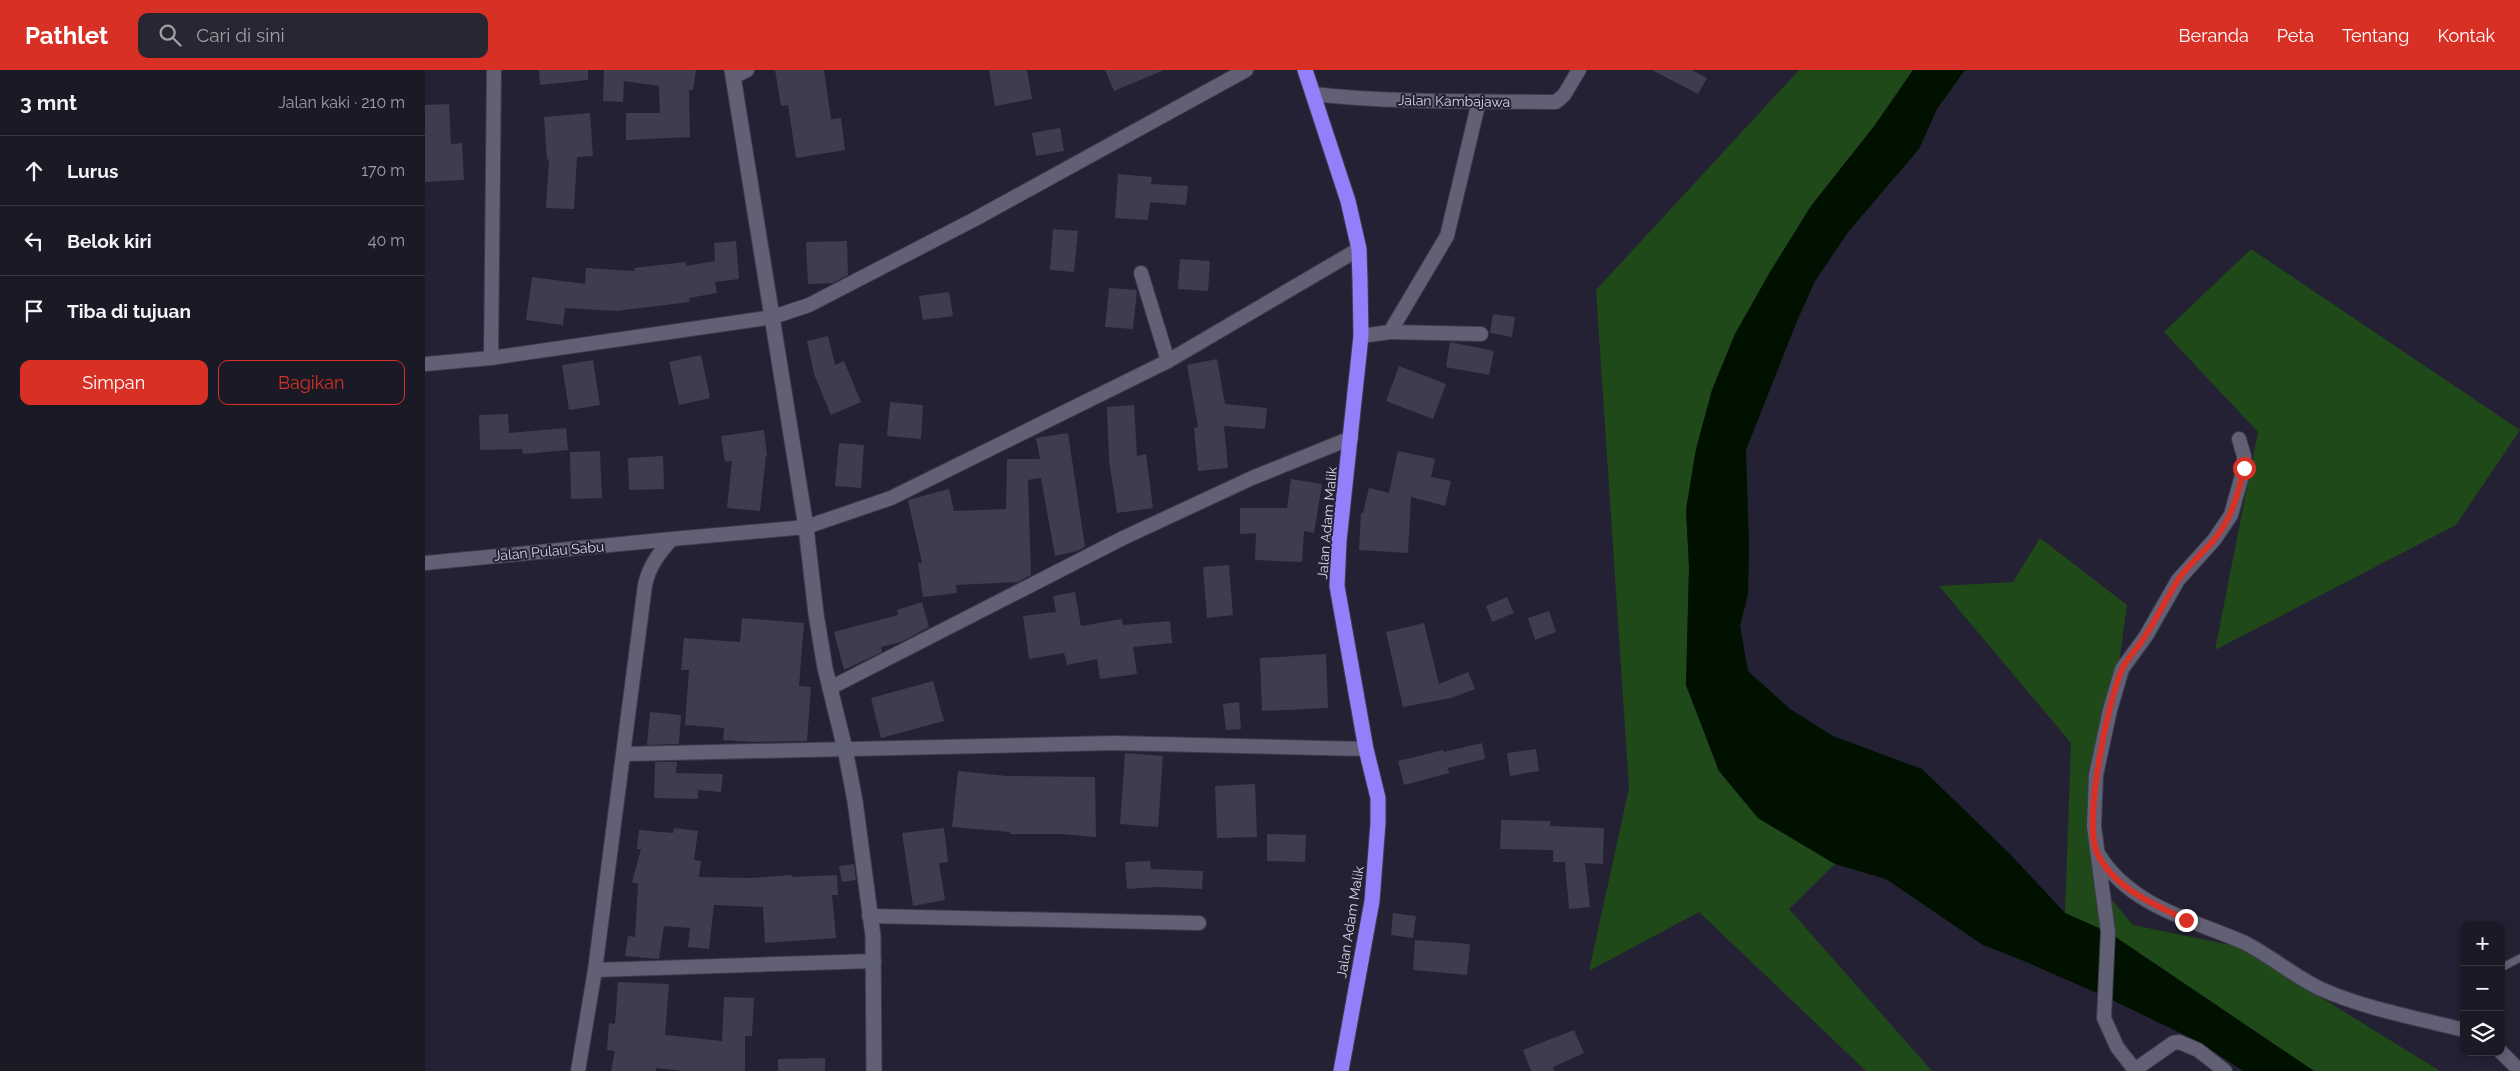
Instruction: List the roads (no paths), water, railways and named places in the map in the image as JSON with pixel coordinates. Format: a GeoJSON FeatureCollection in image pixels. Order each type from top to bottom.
{"type":"FeatureCollection","features":[{"type":"Feature","properties":{"kind":"highway","name":"Jalan Adam Malik"},"geometry":{"type":"LineString","coordinates":[[1305,70],[1346,194],[1359,249],[1361,336],[1339,541],[1337,586],[1366,749],[1378,798],[1377,854],[1372,901],[1341,1071]]}},
{"type":"Feature","properties":{"kind":"street"},"geometry":{"type":"LineString","coordinates":[[491,358],[494,70]]}},
{"type":"Feature","properties":{"kind":"street"},"geometry":{"type":"LineString","coordinates":[[747,70],[733,74],[806,527],[816,614],[855,801],[875,961],[874,1071]]}},
{"type":"Feature","properties":{"kind":"street"},"geometry":{"type":"LineString","coordinates":[[425,364],[491,358],[773,318],[809,305],[966,224],[1245,70]]}},
{"type":"Feature","properties":{"kind":"street","name":"Jalan Kambajawa"},"geometry":{"type":"LineString","coordinates":[[1313,94],[1357,99],[1556,102],[1568,90],[1579,70]]}},
{"type":"Feature","properties":{"kind":"street"},"geometry":{"type":"LineString","coordinates":[[1390,332],[1447,236],[1479,101]]}},
{"type":"Feature","properties":{"kind":"street","name":"Jalan Pulau Sabu"},"geometry":{"type":"LineString","coordinates":[[425,563],[806,527],[891,498],[1168,361],[1359,249]]}},
{"type":"Feature","properties":{"kind":"street"},"geometry":{"type":"LineString","coordinates":[[1141,273],[1168,361]]}},
{"type":"Feature","properties":{"kind":"street"},"geometry":{"type":"LineString","coordinates":[[1361,336],[1390,332],[1481,334]]}},
{"type":"Feature","properties":{"kind":"street"},"geometry":{"type":"LineString","coordinates":[[830,688],[1123,538],[1252,478],[1351,438]]}},
{"type":"Feature","properties":{"kind":"street"},"geometry":{"type":"LineString","coordinates":[[2225,1071],[2198,1050],[2179,1042],[2134,1070],[2117,1047],[2104,1018],[2108,932],[2094,826],[2097,775],[2110,710],[2122,669],[2146,636],[2178,580],[2214,540],[2231,515],[2244,468],[2244,456],[2239,439]]}},
{"type":"Feature","properties":{"kind":"street"},"geometry":{"type":"LineString","coordinates":[[578,1071],[595,970],[625,754],[647,572],[658,554],[672,539]]}},
{"type":"Feature","properties":{"kind":"street"},"geometry":{"type":"LineString","coordinates":[[625,754],[1114,743],[1366,749]]}},
{"type":"Feature","properties":{"kind":"street"},"geometry":{"type":"LineString","coordinates":[[2096,852],[2105,867],[2128,889],[2186,920],[2244,943],[2291,974],[2349,1000],[2460,1029]]}},
{"type":"Feature","properties":{"kind":"street"},"geometry":{"type":"LineString","coordinates":[[869,916],[1199,923]]}},
{"type":"Feature","properties":{"kind":"street"},"geometry":{"type":"LineString","coordinates":[[595,970],[875,961]]}},
{"type":"Feature","properties":{"kind":"street"},"geometry":{"type":"LineString","coordinates":[[2505,1056],[2519,1071]]}},
{"type":"Feature","properties":{"kind":"lane"},"geometry":{"type":"LineString","coordinates":[[2505,966],[2520,958]]}}]}
